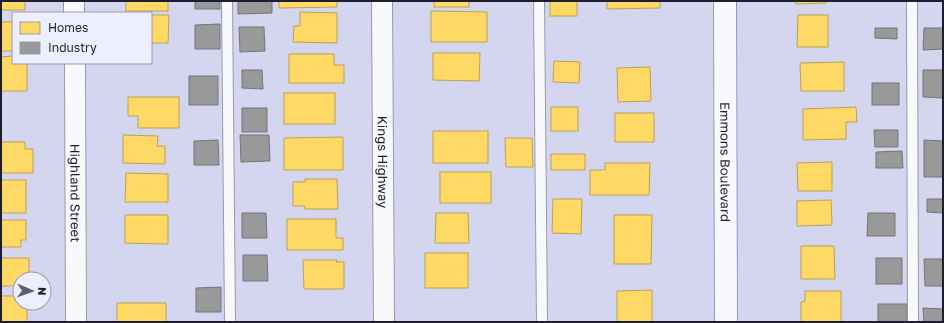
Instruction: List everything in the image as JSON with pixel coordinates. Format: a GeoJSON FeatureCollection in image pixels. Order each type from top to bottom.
{"type":"FeatureCollection","features":[{"type":"Feature","properties":{"kind":"street"},"geometry":{"type":"LineString","coordinates":[[74,1],[74,12]]}},
{"type":"Feature","properties":{"kind":"street","name":"Kings Highway"},"geometry":{"type":"LineString","coordinates":[[382,1],[384,322]]}},
{"type":"Feature","properties":{"kind":"street","name":"Emmons Boulevard"},"geometry":{"type":"LineString","coordinates":[[725,1],[726,322]]}},
{"type":"Feature","properties":{"kind":"street","name":"Highland Street"},"geometry":{"type":"LineString","coordinates":[[75,64],[76,322]]}},
{"type":"Feature","properties":{"kind":"lane"},"geometry":{"type":"LineString","coordinates":[[227,1],[230,322]]}},
{"type":"Feature","properties":{"kind":"lane"},"geometry":{"type":"LineString","coordinates":[[539,1],[542,322]]}},
{"type":"Feature","properties":{"kind":"lane"},"geometry":{"type":"LineString","coordinates":[[912,1],[914,322]]}},
{"type":"Feature","properties":{"kind":"building: Homes"},"geometry":{"type":"Polygon","coordinates":[[[1,1],[25,1],[25,10],[1,10],[1,1]]]}},
{"type":"Feature","properties":{"kind":"building: Homes"},"geometry":{"type":"Polygon","coordinates":[[[126,1],[168,1],[168,11],[126,11],[126,1]]]}},
{"type":"Feature","properties":{"kind":"building: Homes"},"geometry":{"type":"Polygon","coordinates":[[[279,1],[337,1],[337,7],[279,8],[279,1]]]}},
{"type":"Feature","properties":{"kind":"building: Homes"},"geometry":{"type":"Polygon","coordinates":[[[434,1],[469,1],[469,7],[434,7],[434,1]]]}},
{"type":"Feature","properties":{"kind":"building: Homes"},"geometry":{"type":"Polygon","coordinates":[[[550,1],[577,1],[577,16],[550,16],[550,1]]]}},
{"type":"Feature","properties":{"kind":"building: Homes"},"geometry":{"type":"Polygon","coordinates":[[[607,1],[660,1],[660,8],[607,9],[607,1]]]}},
{"type":"Feature","properties":{"kind":"building: Homes"},"geometry":{"type":"Polygon","coordinates":[[[796,1],[826,1],[826,3],[796,4],[796,1]]]}},
{"type":"Feature","properties":{"kind":"building: Homes"},"geometry":{"type":"Polygon","coordinates":[[[431,11],[487,12],[487,42],[431,42],[431,11]]]}},
{"type":"Feature","properties":{"kind":"building: Homes"},"geometry":{"type":"Polygon","coordinates":[[[300,12],[337,13],[337,43],[293,42],[294,26],[300,26],[300,12]]]}},
{"type":"Feature","properties":{"kind":"building: Homes"},"geometry":{"type":"Polygon","coordinates":[[[152,15],[169,15],[168,43],[152,43],[152,15]]]}},
{"type":"Feature","properties":{"kind":"building: Homes"},"geometry":{"type":"Polygon","coordinates":[[[798,15],[828,15],[828,47],[797,47],[798,15]]]}},
{"type":"Feature","properties":{"kind":"building: Homes"},"geometry":{"type":"Polygon","coordinates":[[[1,22],[12,22],[12,51],[1,51],[1,22]]]}},
{"type":"Feature","properties":{"kind":"building: Homes"},"geometry":{"type":"Polygon","coordinates":[[[433,53],[480,53],[479,81],[433,80],[433,53]]]}},
{"type":"Feature","properties":{"kind":"building: Homes"},"geometry":{"type":"Polygon","coordinates":[[[289,54],[334,54],[334,65],[344,65],[344,83],[289,83],[289,54]]]}},
{"type":"Feature","properties":{"kind":"building: Homes"},"geometry":{"type":"Polygon","coordinates":[[[12,56],[12,64],[27,64],[27,91],[1,91],[1,57],[12,56]]]}},
{"type":"Feature","properties":{"kind":"building: Homes"},"geometry":{"type":"Polygon","coordinates":[[[554,61],[580,62],[579,83],[553,82],[554,61]]]}},
{"type":"Feature","properties":{"kind":"building: Homes"},"geometry":{"type":"Polygon","coordinates":[[[844,62],[844,91],[801,91],[800,63],[844,62]]]}},
{"type":"Feature","properties":{"kind":"building: Homes"},"geometry":{"type":"Polygon","coordinates":[[[650,67],[651,101],[618,102],[617,68],[650,67]]]}},
{"type":"Feature","properties":{"kind":"building: Homes"},"geometry":{"type":"Polygon","coordinates":[[[284,93],[335,93],[335,124],[284,124],[284,93]]]}},
{"type":"Feature","properties":{"kind":"building: Homes"},"geometry":{"type":"Polygon","coordinates":[[[128,97],[179,97],[179,128],[138,128],[138,116],[128,116],[128,97]]]}},
{"type":"Feature","properties":{"kind":"building: Homes"},"geometry":{"type":"Polygon","coordinates":[[[551,107],[578,107],[578,131],[551,131],[551,107]]]}},
{"type":"Feature","properties":{"kind":"building: Homes"},"geometry":{"type":"Polygon","coordinates":[[[856,107],[857,122],[846,122],[846,139],[803,140],[803,109],[856,107]]]}},
{"type":"Feature","properties":{"kind":"building: Homes"},"geometry":{"type":"Polygon","coordinates":[[[615,113],[654,113],[654,142],[615,142],[615,113]]]}},
{"type":"Feature","properties":{"kind":"building: Homes"},"geometry":{"type":"Polygon","coordinates":[[[433,131],[488,131],[488,163],[433,163],[433,131]]]}},
{"type":"Feature","properties":{"kind":"building: Homes"},"geometry":{"type":"Polygon","coordinates":[[[123,135],[158,136],[157,146],[165,146],[165,164],[123,163],[123,135]]]}},
{"type":"Feature","properties":{"kind":"building: Homes"},"geometry":{"type":"Polygon","coordinates":[[[343,137],[343,170],[284,170],[284,138],[343,137]]]}},
{"type":"Feature","properties":{"kind":"building: Homes"},"geometry":{"type":"Polygon","coordinates":[[[505,138],[532,138],[533,167],[506,167],[505,138]]]}},
{"type":"Feature","properties":{"kind":"building: Homes"},"geometry":{"type":"Polygon","coordinates":[[[1,142],[25,142],[25,149],[33,149],[33,173],[1,173],[1,142]]]}},
{"type":"Feature","properties":{"kind":"building: Homes"},"geometry":{"type":"Polygon","coordinates":[[[551,154],[585,154],[585,170],[551,170],[551,154]]]}},
{"type":"Feature","properties":{"kind":"building: Homes"},"geometry":{"type":"Polygon","coordinates":[[[832,162],[832,191],[798,191],[797,163],[832,162]]]}},
{"type":"Feature","properties":{"kind":"building: Homes"},"geometry":{"type":"Polygon","coordinates":[[[605,163],[650,163],[649,195],[590,195],[590,170],[605,170],[605,163]]]}},
{"type":"Feature","properties":{"kind":"building: Homes"},"geometry":{"type":"Polygon","coordinates":[[[440,172],[491,172],[491,203],[440,203],[440,172]]]}},
{"type":"Feature","properties":{"kind":"building: Homes"},"geometry":{"type":"Polygon","coordinates":[[[126,173],[168,174],[168,202],[125,202],[126,173]]]}},
{"type":"Feature","properties":{"kind":"building: Homes"},"geometry":{"type":"Polygon","coordinates":[[[305,179],[337,179],[338,209],[305,209],[305,206],[293,206],[293,182],[305,182],[305,179]]]}},
{"type":"Feature","properties":{"kind":"building: Homes"},"geometry":{"type":"Polygon","coordinates":[[[1,180],[26,180],[26,213],[1,213],[1,180]]]}},
{"type":"Feature","properties":{"kind":"building: Homes"},"geometry":{"type":"Polygon","coordinates":[[[553,199],[582,199],[581,234],[552,233],[553,199]]]}},
{"type":"Feature","properties":{"kind":"building: Homes"},"geometry":{"type":"Polygon","coordinates":[[[831,200],[832,225],[797,226],[797,201],[831,200]]]}},
{"type":"Feature","properties":{"kind":"building: Homes"},"geometry":{"type":"Polygon","coordinates":[[[436,213],[468,213],[469,243],[435,243],[436,213]]]}},
{"type":"Feature","properties":{"kind":"building: Homes"},"geometry":{"type":"Polygon","coordinates":[[[125,215],[168,215],[168,244],[125,243],[125,215]]]}},
{"type":"Feature","properties":{"kind":"building: Homes"},"geometry":{"type":"Polygon","coordinates":[[[614,215],[652,215],[651,264],[614,264],[614,215]]]}},
{"type":"Feature","properties":{"kind":"building: Homes"},"geometry":{"type":"Polygon","coordinates":[[[287,219],[336,219],[336,238],[343,238],[343,250],[287,250],[287,219]]]}},
{"type":"Feature","properties":{"kind":"building: Homes"},"geometry":{"type":"Polygon","coordinates":[[[1,220],[26,220],[26,240],[21,240],[21,247],[1,247],[1,220]]]}},
{"type":"Feature","properties":{"kind":"building: Homes"},"geometry":{"type":"Polygon","coordinates":[[[801,246],[834,246],[835,279],[801,279],[801,246]]]}},
{"type":"Feature","properties":{"kind":"building: Homes"},"geometry":{"type":"Polygon","coordinates":[[[425,253],[468,253],[468,288],[425,288],[425,253]]]}},
{"type":"Feature","properties":{"kind":"building: Homes"},"geometry":{"type":"Polygon","coordinates":[[[1,258],[29,258],[29,271],[12,271],[12,286],[1,286],[1,258]]]}},
{"type":"Feature","properties":{"kind":"building: Homes"},"geometry":{"type":"Polygon","coordinates":[[[303,260],[337,260],[336,262],[344,262],[344,289],[304,289],[303,260]]]}},
{"type":"Feature","properties":{"kind":"building: Homes"},"geometry":{"type":"Polygon","coordinates":[[[652,290],[652,322],[617,322],[617,291],[652,290]]]}},
{"type":"Feature","properties":{"kind":"building: Homes"},"geometry":{"type":"Polygon","coordinates":[[[805,291],[841,291],[841,322],[801,322],[801,302],[805,301],[805,291]]]}},
{"type":"Feature","properties":{"kind":"building: Homes"},"geometry":{"type":"Polygon","coordinates":[[[1,296],[12,296],[12,311],[27,311],[27,322],[1,322],[1,296]]]}},
{"type":"Feature","properties":{"kind":"building: Homes"},"geometry":{"type":"Polygon","coordinates":[[[117,303],[166,303],[166,322],[117,322],[117,303]]]}},
{"type":"Feature","properties":{"kind":"building: Industry"},"geometry":{"type":"Polygon","coordinates":[[[195,1],[220,1],[220,9],[195,9],[195,1]]]}},
{"type":"Feature","properties":{"kind":"building: Industry"},"geometry":{"type":"Polygon","coordinates":[[[238,1],[272,1],[272,13],[238,14],[238,1]]]}},
{"type":"Feature","properties":{"kind":"building: Industry"},"geometry":{"type":"Polygon","coordinates":[[[220,24],[220,49],[195,49],[195,25],[220,24]]]}},
{"type":"Feature","properties":{"kind":"building: Industry"},"geometry":{"type":"Polygon","coordinates":[[[239,27],[264,27],[265,51],[240,52],[239,27]]]}},
{"type":"Feature","properties":{"kind":"building: Industry"},"geometry":{"type":"Polygon","coordinates":[[[875,28],[897,28],[897,39],[875,38],[875,28]]]}},
{"type":"Feature","properties":{"kind":"building: Industry"},"geometry":{"type":"Polygon","coordinates":[[[924,28],[943,28],[943,49],[923,50],[924,28]]]}},
{"type":"Feature","properties":{"kind":"building: Industry"},"geometry":{"type":"Polygon","coordinates":[[[242,70],[262,70],[263,89],[242,88],[242,70]]]}},
{"type":"Feature","properties":{"kind":"building: Industry"},"geometry":{"type":"Polygon","coordinates":[[[923,70],[943,70],[943,98],[923,97],[923,70]]]}},
{"type":"Feature","properties":{"kind":"building: Industry"},"geometry":{"type":"Polygon","coordinates":[[[189,76],[218,76],[218,105],[189,105],[189,76]]]}},
{"type":"Feature","properties":{"kind":"building: Industry"},"geometry":{"type":"Polygon","coordinates":[[[872,83],[899,83],[899,105],[872,105],[872,83]]]}},
{"type":"Feature","properties":{"kind":"building: Industry"},"geometry":{"type":"Polygon","coordinates":[[[242,108],[267,108],[267,132],[242,132],[242,108]]]}},
{"type":"Feature","properties":{"kind":"building: Industry"},"geometry":{"type":"Polygon","coordinates":[[[874,130],[898,130],[898,147],[875,147],[874,130]]]}},
{"type":"Feature","properties":{"kind":"building: Industry"},"geometry":{"type":"Polygon","coordinates":[[[240,135],[269,135],[270,161],[241,162],[240,135]]]}},
{"type":"Feature","properties":{"kind":"building: Industry"},"geometry":{"type":"Polygon","coordinates":[[[218,140],[219,165],[194,165],[194,141],[218,140]]]}},
{"type":"Feature","properties":{"kind":"building: Industry"},"geometry":{"type":"Polygon","coordinates":[[[924,140],[943,141],[943,177],[924,177],[924,140]]]}},
{"type":"Feature","properties":{"kind":"building: Industry"},"geometry":{"type":"Polygon","coordinates":[[[902,151],[903,168],[876,168],[876,152],[902,151]]]}},
{"type":"Feature","properties":{"kind":"building: Industry"},"geometry":{"type":"Polygon","coordinates":[[[927,199],[943,199],[943,213],[927,212],[927,199]]]}},
{"type":"Feature","properties":{"kind":"building: Industry"},"geometry":{"type":"Polygon","coordinates":[[[242,213],[266,213],[267,238],[242,238],[242,213]]]}},
{"type":"Feature","properties":{"kind":"building: Industry"},"geometry":{"type":"Polygon","coordinates":[[[868,213],[895,213],[895,236],[867,236],[868,213]]]}},
{"type":"Feature","properties":{"kind":"building: Industry"},"geometry":{"type":"Polygon","coordinates":[[[243,255],[267,255],[268,281],[243,281],[243,255]]]}},
{"type":"Feature","properties":{"kind":"building: Industry"},"geometry":{"type":"Polygon","coordinates":[[[876,258],[902,258],[902,284],[876,284],[876,258]]]}},
{"type":"Feature","properties":{"kind":"building: Industry"},"geometry":{"type":"Polygon","coordinates":[[[924,259],[943,259],[943,286],[925,286],[924,259]]]}},
{"type":"Feature","properties":{"kind":"building: Industry"},"geometry":{"type":"Polygon","coordinates":[[[221,287],[221,312],[196,312],[196,288],[221,287]]]}},
{"type":"Feature","properties":{"kind":"building: Industry"},"geometry":{"type":"Polygon","coordinates":[[[878,304],[907,304],[907,322],[878,322],[878,304]]]}},
{"type":"Feature","properties":{"kind":"building: Industry"},"geometry":{"type":"Polygon","coordinates":[[[923,308],[943,309],[943,322],[924,322],[923,308]]]}}]}
